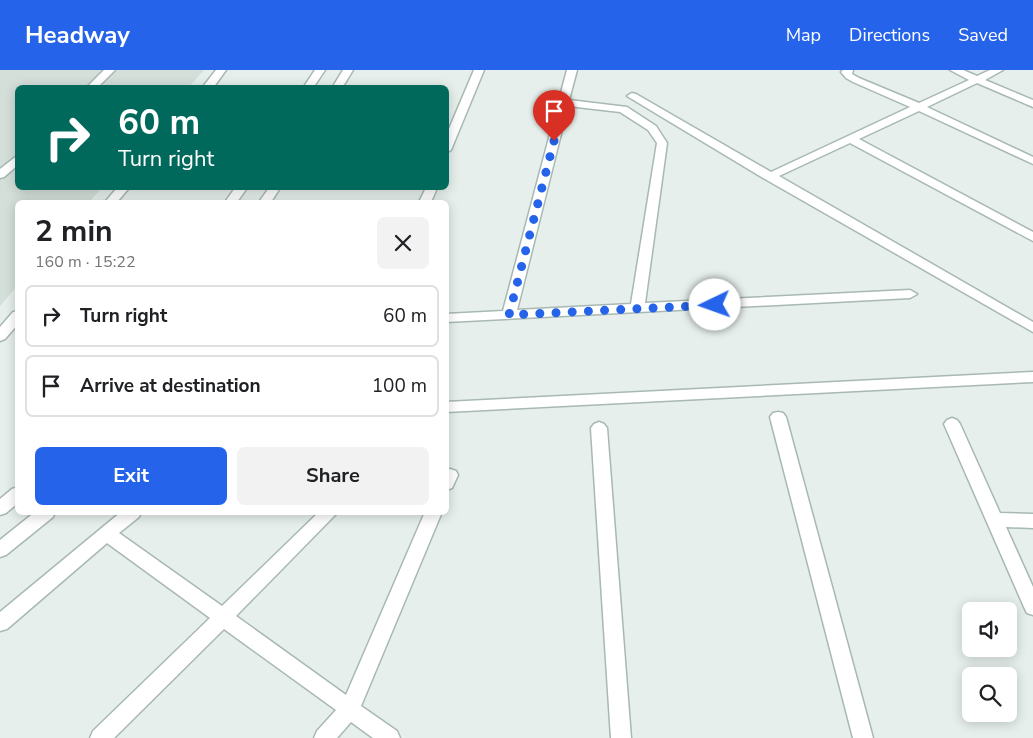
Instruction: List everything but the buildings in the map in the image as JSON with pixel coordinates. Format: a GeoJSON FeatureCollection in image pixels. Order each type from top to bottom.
{"type":"FeatureCollection","features":[{"type":"Feature","properties":{"kind":"street"},"geometry":{"type":"LineString","coordinates":[[94,85],[110,70]]}},
{"type":"Feature","properties":{"kind":"street"},"geometry":{"type":"LineString","coordinates":[[209,85],[221,70]]}},
{"type":"Feature","properties":{"kind":"street"},"geometry":{"type":"LineString","coordinates":[[310,85],[320,70]]}},
{"type":"Feature","properties":{"kind":"street"},"geometry":{"type":"LineString","coordinates":[[339,85],[348,70]]}},
{"type":"Feature","properties":{"kind":"street"},"geometry":{"type":"LineString","coordinates":[[449,143],[479,70]]}},
{"type":"Feature","properties":{"kind":"street"},"geometry":{"type":"LineString","coordinates":[[509,315],[572,70]]}},
{"type":"Feature","properties":{"kind":"street"},"geometry":{"type":"LineString","coordinates":[[848,70],[846,72],[849,76],[856,80],[919,107],[1033,161]]}},
{"type":"Feature","properties":{"kind":"street"},"geometry":{"type":"LineString","coordinates":[[955,70],[1033,104]]}},
{"type":"Feature","properties":{"kind":"street"},"geometry":{"type":"LineString","coordinates":[[769,177],[998,70]]}},
{"type":"Feature","properties":{"kind":"street"},"geometry":{"type":"LineString","coordinates":[[632,96],[769,177],[1033,328]]}},
{"type":"Feature","properties":{"kind":"street"},"geometry":{"type":"LineString","coordinates":[[564,103],[623,109],[652,128],[662,143],[637,309]]}},
{"type":"Feature","properties":{"kind":"street"},"geometry":{"type":"LineString","coordinates":[[851,139],[1033,237]]}},
{"type":"Feature","properties":{"kind":"street"},"geometry":{"type":"LineString","coordinates":[[0,175],[15,161]]}},
{"type":"Feature","properties":{"kind":"street"},"geometry":{"type":"LineString","coordinates":[[113,200],[121,190]]}},
{"type":"Feature","properties":{"kind":"street"},"geometry":{"type":"LineString","coordinates":[[449,318],[910,294]]}},
{"type":"Feature","properties":{"kind":"street"},"geometry":{"type":"LineString","coordinates":[[0,336],[15,318]]}},
{"type":"Feature","properties":{"kind":"street"},"geometry":{"type":"LineString","coordinates":[[449,407],[1033,377]]}},
{"type":"Feature","properties":{"kind":"street"},"geometry":{"type":"LineString","coordinates":[[778,418],[863,738]]}},
{"type":"Feature","properties":{"kind":"street"},"geometry":{"type":"LineString","coordinates":[[952,424],[1033,607]]}},
{"type":"Feature","properties":{"kind":"street"},"geometry":{"type":"LineString","coordinates":[[599,428],[621,738]]}},
{"type":"Feature","properties":{"kind":"street"},"geometry":{"type":"LineString","coordinates":[[0,508],[15,496]]}},
{"type":"Feature","properties":{"kind":"street"},"geometry":{"type":"LineString","coordinates":[[0,550],[43,515]]}},
{"type":"Feature","properties":{"kind":"street"},"geometry":{"type":"LineString","coordinates":[[0,623],[129,515]]}},
{"type":"Feature","properties":{"kind":"street"},"geometry":{"type":"LineString","coordinates":[[100,738],[327,515]]}},
{"type":"Feature","properties":{"kind":"street"},"geometry":{"type":"LineString","coordinates":[[324,738],[350,709],[433,515]]}},
{"type":"Feature","properties":{"kind":"street"},"geometry":{"type":"LineString","coordinates":[[995,520],[1033,521]]}},
{"type":"Feature","properties":{"kind":"street"},"geometry":{"type":"LineString","coordinates":[[107,534],[390,738]]}},
{"type":"Feature","properties":{"kind":"shaded area"},"geometry":{"type":"Polygon","coordinates":[[[0,70],[204,70],[191,85],[15,85],[15,190],[100,190],[91,200],[15,200],[15,288],[0,306],[0,70]]]}},
{"type":"Feature","properties":{"kind":"route"},"geometry":{"type":"LineString","coordinates":[[554,141],[509,315],[715,305]]}}]}
